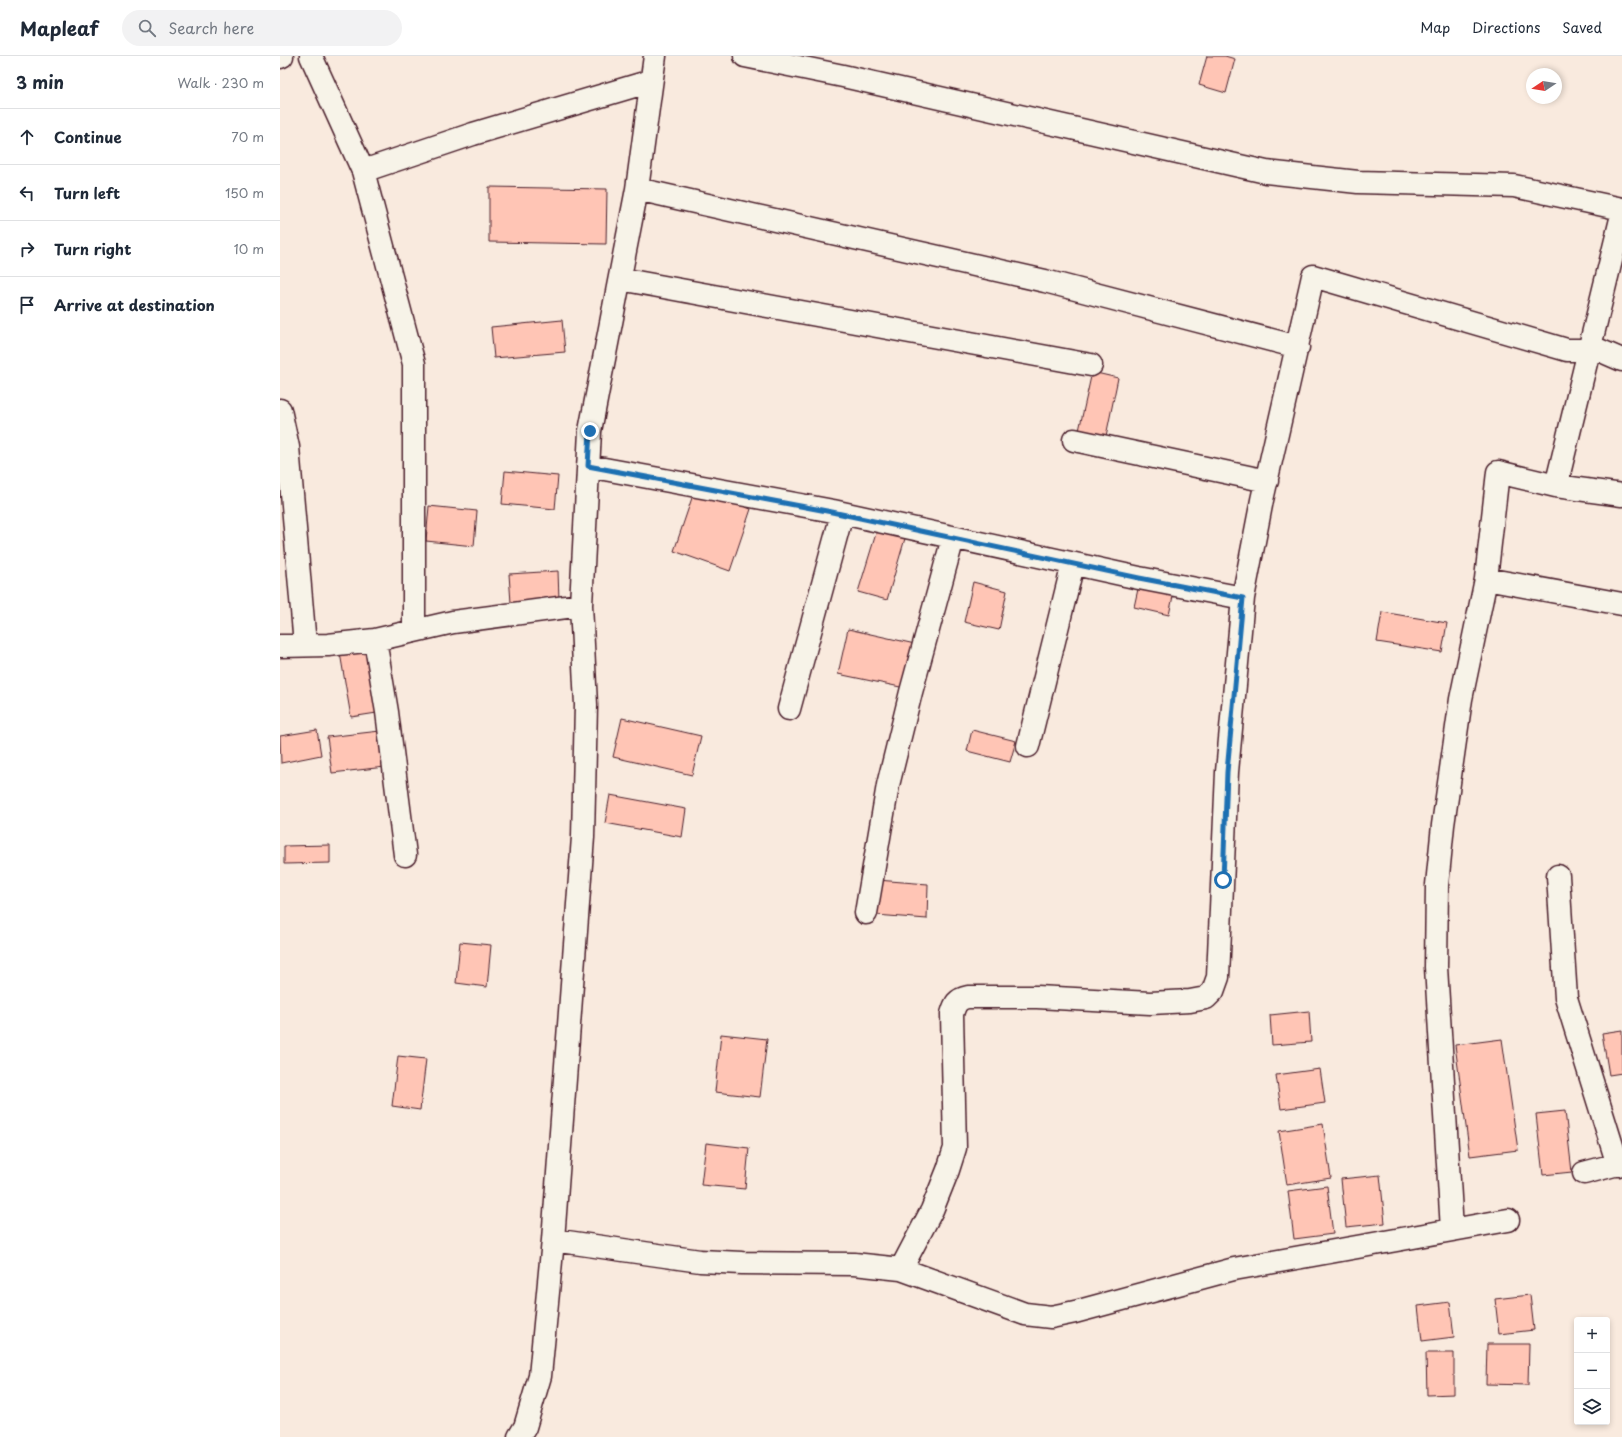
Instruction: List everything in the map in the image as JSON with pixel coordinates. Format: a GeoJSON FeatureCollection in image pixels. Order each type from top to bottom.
{"type":"FeatureCollection","features":[{"type":"Feature","properties":{"kind":"street"},"geometry":{"type":"LineString","coordinates":[[311,56],[363,171],[414,364],[414,630]]}},
{"type":"Feature","properties":{"kind":"street"},"geometry":{"type":"LineString","coordinates":[[519,1437],[525,1427],[540,1376],[553,1240],[583,837],[586,705],[581,605],[590,431],[637,189],[655,56]]}},
{"type":"Feature","properties":{"kind":"street"},"geometry":{"type":"LineString","coordinates":[[745,56],[851,78],[1266,172],[1358,182],[1514,186],[1622,209]]}},
{"type":"Feature","properties":{"kind":"street"},"geometry":{"type":"LineString","coordinates":[[363,171],[473,134],[651,81]]}},
{"type":"Feature","properties":{"kind":"street"},"geometry":{"type":"LineString","coordinates":[[637,189],[1045,281],[1298,347]]}},
{"type":"Feature","properties":{"kind":"street"},"geometry":{"type":"LineString","coordinates":[[1556,486],[1622,215]]}},
{"type":"Feature","properties":{"kind":"street"},"geometry":{"type":"LineString","coordinates":[[901,1269],[932,1210],[948,1170],[954,1148],[952,1014],[955,1004],[960,999],[968,997],[1037,997],[1150,1003],[1190,1001],[1206,998],[1213,991],[1218,977],[1227,772],[1243,598],[1267,481],[1313,276],[1567,350],[1600,350],[1622,360]]}},
{"type":"Feature","properties":{"kind":"street"},"geometry":{"type":"LineString","coordinates":[[620,279],[1091,365]]}},
{"type":"Feature","properties":{"kind":"street"},"geometry":{"type":"LineString","coordinates":[[280,410],[288,447],[304,645]]}},
{"type":"Feature","properties":{"kind":"street"},"geometry":{"type":"LineString","coordinates":[[1074,440],[1267,481]]}},
{"type":"Feature","properties":{"kind":"street"},"geometry":{"type":"LineString","coordinates":[[588,466],[842,514],[1139,578],[1243,598]]}},
{"type":"Feature","properties":{"kind":"street"},"geometry":{"type":"LineString","coordinates":[[1452,1230],[1436,967],[1437,885],[1443,825],[1461,699],[1486,579],[1498,472],[1556,486],[1622,495]]}},
{"type":"Feature","properties":{"kind":"street"},"geometry":{"type":"LineString","coordinates":[[789,709],[842,514]]}},
{"type":"Feature","properties":{"kind":"street"},"geometry":{"type":"LineString","coordinates":[[866,913],[888,785],[911,692],[953,538]]}},
{"type":"Feature","properties":{"kind":"street"},"geometry":{"type":"LineString","coordinates":[[1028,746],[1073,564]]}},
{"type":"Feature","properties":{"kind":"street"},"geometry":{"type":"LineString","coordinates":[[1486,579],[1622,604]]}},
{"type":"Feature","properties":{"kind":"street"},"geometry":{"type":"LineString","coordinates":[[280,646],[328,645],[375,640],[453,622],[581,605]]}},
{"type":"Feature","properties":{"kind":"street"},"geometry":{"type":"LineString","coordinates":[[375,640],[387,712],[405,855]]}},
{"type":"Feature","properties":{"kind":"street"},"geometry":{"type":"LineString","coordinates":[[1558,876],[1566,998],[1620,1164],[1584,1173]]}},
{"type":"Feature","properties":{"kind":"street"},"geometry":{"type":"LineString","coordinates":[[553,1240],[700,1260],[742,1263],[854,1264],[901,1269],[1025,1314],[1052,1317],[1234,1269],[1508,1220]]}},
{"type":"Feature","properties":{"kind":"building"},"geometry":{"type":"Polygon","coordinates":[[[1207,56],[1225,56],[1235,59],[1226,93],[1199,85],[1207,56]]]}},
{"type":"Feature","properties":{"kind":"building"},"geometry":{"type":"Polygon","coordinates":[[[489,187],[607,189],[606,244],[489,242],[489,187]]]}},
{"type":"Feature","properties":{"kind":"building"},"geometry":{"type":"Polygon","coordinates":[[[562,320],[565,352],[494,358],[491,327],[562,320]]]}},
{"type":"Feature","properties":{"kind":"building"},"geometry":{"type":"Polygon","coordinates":[[[1092,372],[1118,378],[1105,441],[1078,435],[1092,372]]]}},
{"type":"Feature","properties":{"kind":"building"},"geometry":{"type":"Polygon","coordinates":[[[505,471],[558,476],[555,509],[502,504],[505,471]]]}},
{"type":"Feature","properties":{"kind":"building"},"geometry":{"type":"Polygon","coordinates":[[[695,489],[751,509],[730,571],[674,551],[695,489]]]}},
{"type":"Feature","properties":{"kind":"building"},"geometry":{"type":"Polygon","coordinates":[[[429,506],[477,511],[474,546],[426,541],[429,506]]]}},
{"type":"Feature","properties":{"kind":"building"},"geometry":{"type":"Polygon","coordinates":[[[878,527],[906,535],[887,600],[858,592],[878,527]]]}},
{"type":"Feature","properties":{"kind":"building"},"geometry":{"type":"Polygon","coordinates":[[[558,571],[559,600],[511,603],[509,574],[558,571]]]}},
{"type":"Feature","properties":{"kind":"building"},"geometry":{"type":"Polygon","coordinates":[[[973,582],[1007,591],[999,630],[964,622],[973,582]]]}},
{"type":"Feature","properties":{"kind":"building"},"geometry":{"type":"Polygon","coordinates":[[[1138,589],[1173,596],[1169,615],[1134,607],[1138,589]]]}},
{"type":"Feature","properties":{"kind":"building"},"geometry":{"type":"Polygon","coordinates":[[[1382,612],[1447,623],[1442,652],[1377,642],[1382,612]]]}},
{"type":"Feature","properties":{"kind":"building"},"geometry":{"type":"Polygon","coordinates":[[[848,629],[915,644],[905,688],[838,674],[848,629]]]}},
{"type":"Feature","properties":{"kind":"building"},"geometry":{"type":"Polygon","coordinates":[[[371,642],[383,712],[351,717],[339,647],[371,642]]]}},
{"type":"Feature","properties":{"kind":"building"},"geometry":{"type":"Polygon","coordinates":[[[622,718],[701,736],[692,775],[613,757],[622,718]]]}},
{"type":"Feature","properties":{"kind":"building"},"geometry":{"type":"Polygon","coordinates":[[[317,730],[321,755],[281,763],[280,736],[317,730]]]}},
{"type":"Feature","properties":{"kind":"building"},"geometry":{"type":"Polygon","coordinates":[[[972,730],[1016,741],[1010,762],[967,751],[972,730]]]}},
{"type":"Feature","properties":{"kind":"building"},"geometry":{"type":"Polygon","coordinates":[[[380,731],[385,767],[332,773],[327,737],[380,731]]]}},
{"type":"Feature","properties":{"kind":"building"},"geometry":{"type":"Polygon","coordinates":[[[610,795],[686,809],[682,837],[605,823],[610,795]]]}},
{"type":"Feature","properties":{"kind":"building"},"geometry":{"type":"Polygon","coordinates":[[[330,845],[330,863],[284,864],[284,846],[330,845]]]}},
{"type":"Feature","properties":{"kind":"building"},"geometry":{"type":"Polygon","coordinates":[[[877,880],[928,884],[927,919],[876,915],[877,880]]]}},
{"type":"Feature","properties":{"kind":"building"},"geometry":{"type":"Polygon","coordinates":[[[460,942],[491,945],[487,987],[456,983],[460,942]]]}},
{"type":"Feature","properties":{"kind":"building"},"geometry":{"type":"Polygon","coordinates":[[[1309,1011],[1311,1042],[1272,1045],[1270,1015],[1309,1011]]]}},
{"type":"Feature","properties":{"kind":"building"},"geometry":{"type":"Polygon","coordinates":[[[1622,1030],[1622,1073],[1609,1075],[1602,1033],[1622,1030]]]}},
{"type":"Feature","properties":{"kind":"building"},"geometry":{"type":"Polygon","coordinates":[[[721,1034],[767,1039],[760,1097],[715,1092],[721,1034]]]}},
{"type":"Feature","properties":{"kind":"building"},"geometry":{"type":"Polygon","coordinates":[[[1502,1039],[1518,1150],[1470,1156],[1455,1045],[1502,1039]]]}},
{"type":"Feature","properties":{"kind":"building"},"geometry":{"type":"Polygon","coordinates":[[[398,1056],[426,1059],[420,1110],[392,1106],[398,1056]]]}},
{"type":"Feature","properties":{"kind":"building"},"geometry":{"type":"Polygon","coordinates":[[[1320,1069],[1325,1103],[1281,1109],[1276,1075],[1320,1069]]]}},
{"type":"Feature","properties":{"kind":"building"},"geometry":{"type":"Polygon","coordinates":[[[1565,1111],[1572,1172],[1543,1175],[1536,1114],[1565,1111]]]}},
{"type":"Feature","properties":{"kind":"building"},"geometry":{"type":"Polygon","coordinates":[[[1323,1124],[1331,1178],[1287,1185],[1279,1131],[1323,1124]]]}},
{"type":"Feature","properties":{"kind":"building"},"geometry":{"type":"Polygon","coordinates":[[[706,1143],[749,1148],[745,1189],[701,1185],[706,1143]]]}},
{"type":"Feature","properties":{"kind":"building"},"geometry":{"type":"Polygon","coordinates":[[[1380,1175],[1385,1223],[1346,1227],[1341,1179],[1380,1175]]]}},
{"type":"Feature","properties":{"kind":"building"},"geometry":{"type":"Polygon","coordinates":[[[1327,1186],[1333,1234],[1294,1239],[1288,1191],[1327,1186]]]}},
{"type":"Feature","properties":{"kind":"building"},"geometry":{"type":"Polygon","coordinates":[[[1530,1295],[1534,1330],[1499,1334],[1495,1299],[1530,1295]]]}},
{"type":"Feature","properties":{"kind":"building"},"geometry":{"type":"Polygon","coordinates":[[[1450,1302],[1454,1337],[1422,1341],[1418,1306],[1450,1302]]]}},
{"type":"Feature","properties":{"kind":"building"},"geometry":{"type":"Polygon","coordinates":[[[1487,1344],[1529,1344],[1528,1385],[1486,1384],[1487,1344]]]}},
{"type":"Feature","properties":{"kind":"building"},"geometry":{"type":"Polygon","coordinates":[[[1426,1353],[1454,1353],[1454,1394],[1427,1395],[1426,1353]]]}},
{"type":"Feature","properties":{"kind":"route"},"geometry":{"type":"LineString","coordinates":[[590,431],[588,466],[832,512],[1139,578],[1243,598],[1227,772],[1223,880]]}}]}
